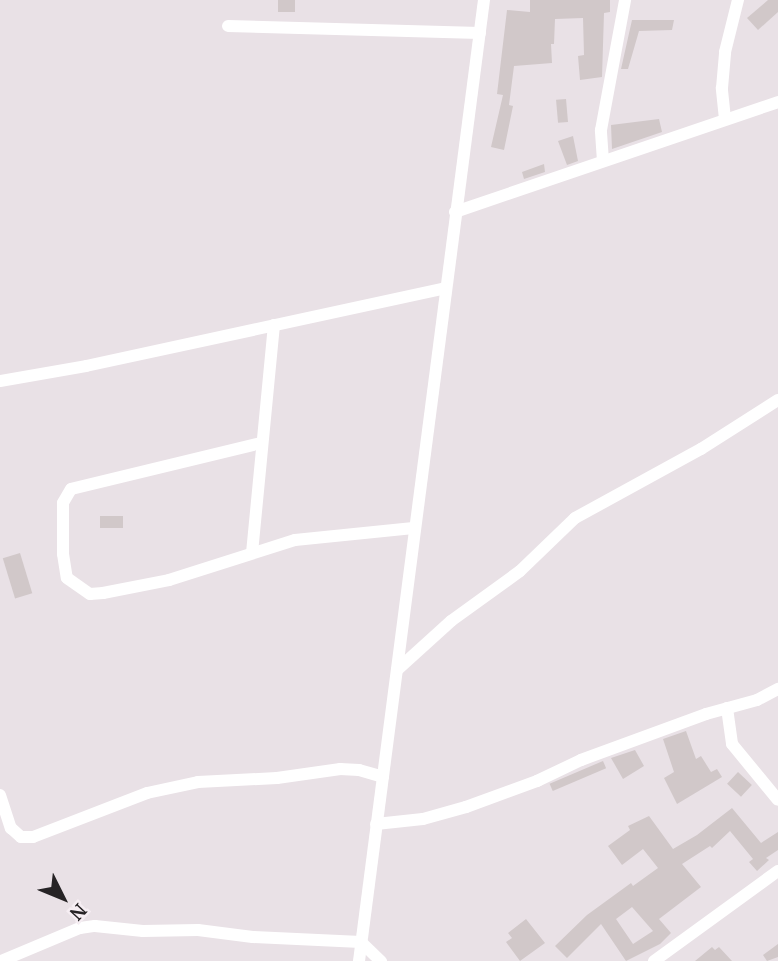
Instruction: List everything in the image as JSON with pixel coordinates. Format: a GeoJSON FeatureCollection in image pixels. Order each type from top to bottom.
{"type":"FeatureCollection","features":[{"type":"Feature","properties":{"kind":"street"},"geometry":{"type":"LineString","coordinates":[[359,961],[413,528],[484,0]]}},
{"type":"Feature","properties":{"kind":"street"},"geometry":{"type":"LineString","coordinates":[[603,161],[601,130],[625,0]]}},
{"type":"Feature","properties":{"kind":"street"},"geometry":{"type":"LineString","coordinates":[[725,119],[722,89],[725,52],[738,0]]}},
{"type":"Feature","properties":{"kind":"street"},"geometry":{"type":"LineString","coordinates":[[228,26],[480,33]]}},
{"type":"Feature","properties":{"kind":"street"},"geometry":{"type":"LineString","coordinates":[[455,212],[778,103]]}},
{"type":"Feature","properties":{"kind":"street"},"geometry":{"type":"LineString","coordinates":[[0,381],[446,288]]}},
{"type":"Feature","properties":{"kind":"street"},"geometry":{"type":"LineString","coordinates":[[253,553],[261,443],[274,325]]}},
{"type":"Feature","properties":{"kind":"street"},"geometry":{"type":"LineString","coordinates":[[397,670],[451,621],[529,564],[575,518],[701,449],[778,400]]}},
{"type":"Feature","properties":{"kind":"street"},"geometry":{"type":"LineString","coordinates":[[261,443],[71,489],[63,503],[63,554],[67,578],[90,594],[169,580],[295,540],[413,528]]}},
{"type":"Feature","properties":{"kind":"street"},"geometry":{"type":"LineString","coordinates":[[376,824],[423,818],[466,807],[537,781],[581,760],[778,689]]}},
{"type":"Feature","properties":{"kind":"street"},"geometry":{"type":"LineString","coordinates":[[727,708],[732,744],[778,800]]}},
{"type":"Feature","properties":{"kind":"street"},"geometry":{"type":"LineString","coordinates":[[0,795],[11,828],[21,837],[33,837],[147,793],[198,782],[277,778],[340,769],[359,770],[383,777]]}},
{"type":"Feature","properties":{"kind":"street"},"geometry":{"type":"LineString","coordinates":[[653,961],[778,871]]}},
{"type":"Feature","properties":{"kind":"street"},"geometry":{"type":"LineString","coordinates":[[1,961],[80,928],[95,926],[143,931],[198,930],[266,938],[361,942],[381,961]]}},
{"type":"Feature","properties":{"kind":"building"},"geometry":{"type":"Polygon","coordinates":[[[278,0],[295,0],[295,12],[278,12],[278,0]]]}},
{"type":"Feature","properties":{"kind":"building"},"geometry":{"type":"Polygon","coordinates":[[[530,0],[610,0],[610,12],[604,13],[602,77],[580,80],[578,56],[584,55],[583,18],[555,19],[554,44],[551,44],[552,63],[514,66],[509,105],[513,106],[504,150],[491,147],[503,95],[497,94],[507,10],[530,12],[530,0]]]}},
{"type":"Feature","properties":{"kind":"building"},"geometry":{"type":"Polygon","coordinates":[[[768,0],[778,0],[778,12],[758,30],[747,18],[768,0]]]}},
{"type":"Feature","properties":{"kind":"building"},"geometry":{"type":"Polygon","coordinates":[[[632,20],[674,20],[672,30],[639,31],[628,69],[621,69],[632,20]]]}},
{"type":"Feature","properties":{"kind":"building"},"geometry":{"type":"Polygon","coordinates":[[[566,99],[568,122],[558,123],[556,100],[566,99]]]}},
{"type":"Feature","properties":{"kind":"building"},"geometry":{"type":"Polygon","coordinates":[[[659,119],[662,132],[612,149],[611,125],[659,119]]]}},
{"type":"Feature","properties":{"kind":"building"},"geometry":{"type":"Polygon","coordinates":[[[573,136],[578,161],[567,165],[558,141],[573,136]]]}},
{"type":"Feature","properties":{"kind":"building"},"geometry":{"type":"Polygon","coordinates":[[[544,164],[545,172],[524,179],[522,172],[544,164]]]}},
{"type":"Feature","properties":{"kind":"building"},"geometry":{"type":"Polygon","coordinates":[[[100,516],[123,516],[123,528],[100,528],[100,516]]]}},
{"type":"Feature","properties":{"kind":"building"},"geometry":{"type":"Polygon","coordinates":[[[20,553],[32,593],[15,598],[3,558],[20,553]]]}},
{"type":"Feature","properties":{"kind":"building"},"geometry":{"type":"Polygon","coordinates":[[[686,731],[696,759],[701,756],[711,772],[717,769],[722,777],[677,804],[664,778],[674,772],[663,739],[686,731]]]}},
{"type":"Feature","properties":{"kind":"building"},"geometry":{"type":"Polygon","coordinates":[[[635,750],[644,766],[623,779],[611,758],[635,750]]]}},
{"type":"Feature","properties":{"kind":"building"},"geometry":{"type":"Polygon","coordinates":[[[603,761],[606,768],[553,791],[550,784],[603,761]]]}},
{"type":"Feature","properties":{"kind":"building"},"geometry":{"type":"Polygon","coordinates":[[[738,772],[752,785],[741,797],[727,784],[738,772]]]}},
{"type":"Feature","properties":{"kind":"building"},"geometry":{"type":"Polygon","coordinates":[[[732,808],[761,843],[778,832],[778,850],[766,858],[769,860],[757,871],[749,862],[753,859],[730,831],[712,848],[710,846],[682,864],[701,887],[659,919],[671,933],[660,944],[626,961],[601,924],[567,958],[555,946],[587,915],[631,883],[633,886],[658,868],[643,849],[622,865],[608,846],[630,830],[628,826],[649,816],[673,849],[697,835],[732,808]],[[632,907],[616,919],[633,944],[653,931],[632,907]]]}},
{"type":"Feature","properties":{"kind":"building"},"geometry":{"type":"Polygon","coordinates":[[[526,919],[545,943],[520,961],[506,942],[512,938],[508,933],[526,919]]]}},
{"type":"Feature","properties":{"kind":"building"},"geometry":{"type":"Polygon","coordinates":[[[778,944],[778,957],[767,961],[763,955],[778,944]]]}},
{"type":"Feature","properties":{"kind":"building"},"geometry":{"type":"Polygon","coordinates":[[[712,947],[715,950],[719,947],[732,961],[695,961],[712,947]]]}}]}
